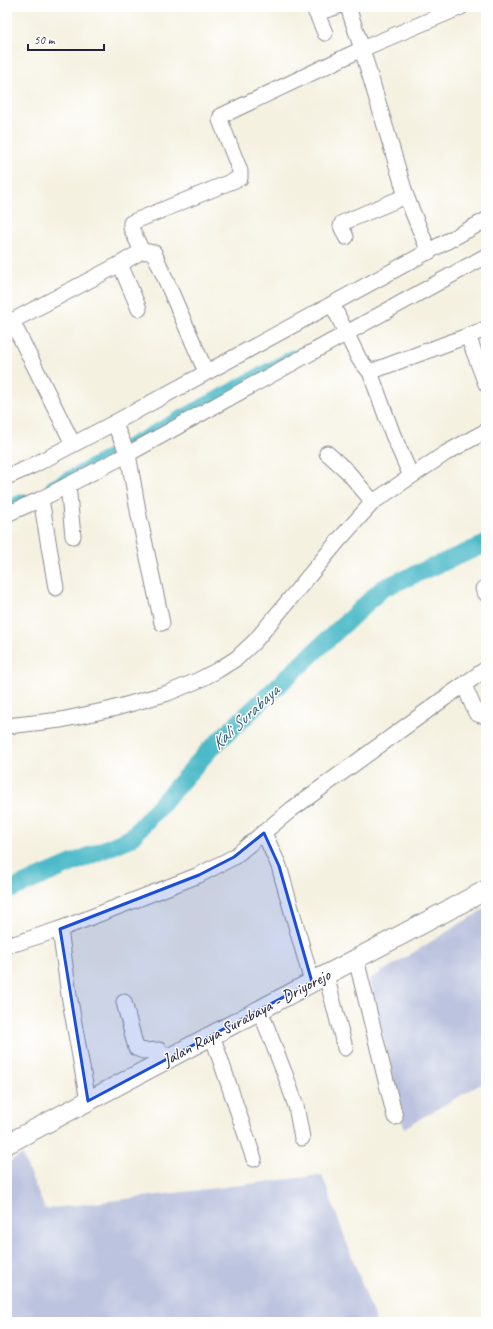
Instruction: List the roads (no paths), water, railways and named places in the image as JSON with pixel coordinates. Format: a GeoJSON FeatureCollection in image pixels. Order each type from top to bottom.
{"type":"FeatureCollection","features":[{"type":"Feature","properties":{"kind":"main road","name":"Jalan Raya Surabaya - Driyorejo"},"geometry":{"type":"LineString","coordinates":[[7,1144],[486,890]]}},
{"type":"Feature","properties":{"kind":"street"},"geometry":{"type":"LineString","coordinates":[[325,33],[315,10],[336,7]]}},
{"type":"Feature","properties":{"kind":"street"},"geometry":{"type":"LineString","coordinates":[[348,7],[406,196],[429,252]]}},
{"type":"Feature","properties":{"kind":"street"},"geometry":{"type":"LineString","coordinates":[[142,251],[131,228],[133,222],[240,178],[240,171],[220,120],[221,116],[362,49],[461,7]]}},
{"type":"Feature","properties":{"kind":"street"},"geometry":{"type":"LineString","coordinates":[[346,237],[341,226],[342,223],[406,196]]}},
{"type":"Feature","properties":{"kind":"street"},"geometry":{"type":"LineString","coordinates":[[7,477],[73,444],[115,426],[206,372],[334,308],[486,220]]}},
{"type":"Feature","properties":{"kind":"street"},"geometry":{"type":"LineString","coordinates":[[73,444],[9,323],[142,251],[154,253],[206,372]]}},
{"type":"Feature","properties":{"kind":"street"},"geometry":{"type":"LineString","coordinates":[[7,514],[68,485],[486,256]]}},
{"type":"Feature","properties":{"kind":"street"},"geometry":{"type":"LineString","coordinates":[[120,264],[140,309]]}},
{"type":"Feature","properties":{"kind":"street"},"geometry":{"type":"LineString","coordinates":[[334,308],[359,359],[370,372],[392,435],[411,476]]}},
{"type":"Feature","properties":{"kind":"street"},"geometry":{"type":"LineString","coordinates":[[370,372],[486,329]]}},
{"type":"Feature","properties":{"kind":"street"},"geometry":{"type":"LineString","coordinates":[[468,336],[486,384]]}},
{"type":"Feature","properties":{"kind":"street"},"geometry":{"type":"LineString","coordinates":[[115,426],[127,452],[162,623]]}},
{"type":"Feature","properties":{"kind":"street"},"geometry":{"type":"LineString","coordinates":[[7,726],[61,720],[112,709],[168,692],[199,680],[218,670],[237,658],[255,641],[338,541],[373,502],[446,452],[486,431]]}},
{"type":"Feature","properties":{"kind":"street"},"geometry":{"type":"LineString","coordinates":[[327,453],[347,471],[373,502]]}},
{"type":"Feature","properties":{"kind":"street"},"geometry":{"type":"LineString","coordinates":[[68,485],[73,536]]}},
{"type":"Feature","properties":{"kind":"street"},"geometry":{"type":"LineString","coordinates":[[41,499],[56,588]]}},
{"type":"Feature","properties":{"kind":"street"},"geometry":{"type":"LineString","coordinates":[[7,945],[60,929],[199,875],[234,857],[292,809],[486,669]]}},
{"type":"Feature","properties":{"kind":"street"},"geometry":{"type":"LineString","coordinates":[[464,685],[476,713],[480,715],[486,713]]}},
{"type":"Feature","properties":{"kind":"street"},"geometry":{"type":"LineString","coordinates":[[264,833],[279,866],[345,1048]]}},
{"type":"Feature","properties":{"kind":"street"},"geometry":{"type":"LineString","coordinates":[[60,929],[69,995],[88,1101]]}},
{"type":"Feature","properties":{"kind":"street"},"geometry":{"type":"LineString","coordinates":[[356,959],[395,1117]]}},
{"type":"Feature","properties":{"kind":"street"},"geometry":{"type":"LineString","coordinates":[[124,1002],[136,1048],[143,1051],[160,1050],[166,1059]]}},
{"type":"Feature","properties":{"kind":"street"},"geometry":{"type":"LineString","coordinates":[[260,1010],[296,1106],[302,1138]]}},
{"type":"Feature","properties":{"kind":"street"},"geometry":{"type":"LineString","coordinates":[[212,1035],[254,1160]]}},
{"type":"Feature","properties":{"kind":"waterway"},"geometry":{"type":"LineString","coordinates":[[51,486],[293,355]]}},
{"type":"Feature","properties":{"kind":"waterway"},"geometry":{"type":"LineString","coordinates":[[7,506],[23,499]]}},
{"type":"Feature","properties":{"kind":"waterway","name":"Kali Surabaya"},"geometry":{"type":"LineString","coordinates":[[7,891],[131,838],[210,749],[383,588],[486,544]]}}]}
